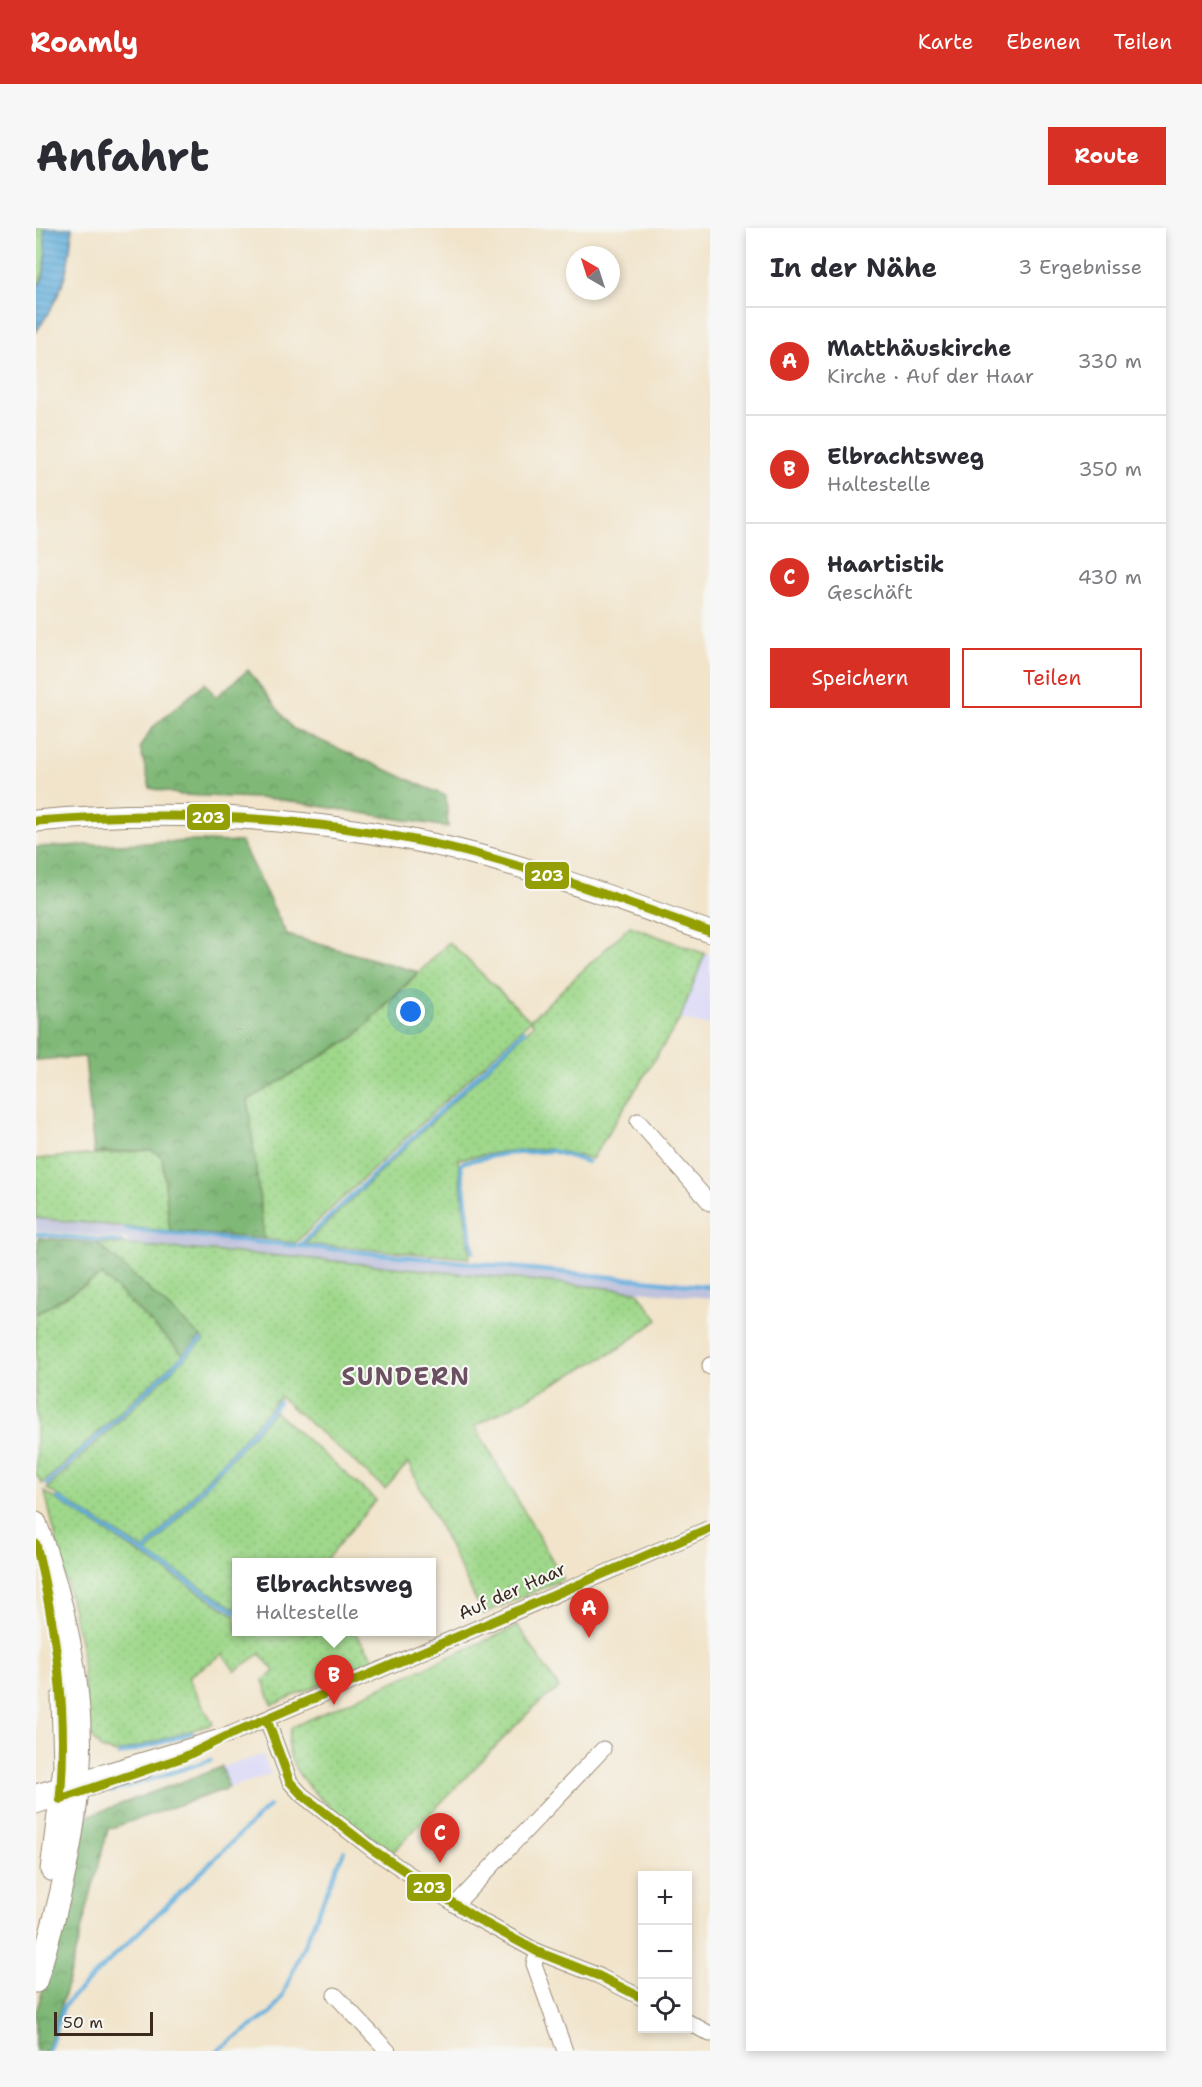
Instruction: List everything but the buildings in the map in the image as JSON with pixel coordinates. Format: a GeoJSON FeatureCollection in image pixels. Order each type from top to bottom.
{"type":"FeatureCollection","features":[{"type":"Feature","properties":{"kind":"main road"},"geometry":{"type":"LineString","coordinates":[[36,821],[141,815],[223,816],[314,825],[408,839],[494,860],[708,926]]}},
{"type":"Feature","properties":{"kind":"main road"},"geometry":{"type":"LineString","coordinates":[[36,1523],[59,1597],[69,1644],[76,1698],[61,1894],[36,1982]]}},
{"type":"Feature","properties":{"kind":"main road"},"geometry":{"type":"LineString","coordinates":[[36,1544],[54,1619],[69,1789],[36,1946]]}},
{"type":"Feature","properties":{"kind":"street"},"geometry":{"type":"LineString","coordinates":[[638,1121],[710,1203]]}},
{"type":"Feature","properties":{"kind":"street","name":"Auf der Haar"},"geometry":{"type":"LineString","coordinates":[[36,1792],[69,1789],[184,1757],[231,1734],[710,1528]]}},
{"type":"Feature","properties":{"kind":"street"},"geometry":{"type":"LineString","coordinates":[[267,1720],[281,1765],[290,1782],[302,1796],[374,1850],[455,1905],[538,1952],[600,1976],[638,1996]]}},
{"type":"Feature","properties":{"kind":"street"},"geometry":{"type":"LineString","coordinates":[[455,1905],[603,1749]]}},
{"type":"Feature","properties":{"kind":"street","name":"Auf der Haar"},"geometry":{"type":"LineString","coordinates":[[36,1806],[69,1789]]}},
{"type":"Feature","properties":{"kind":"street"},"geometry":{"type":"LineString","coordinates":[[538,1952],[534,1964],[564,2051]]}},
{"type":"Feature","properties":{"kind":"street"},"geometry":{"type":"LineString","coordinates":[[335,1995],[388,2051]]}},
{"type":"Feature","properties":{"kind":"street"},"geometry":{"type":"LineString","coordinates":[[692,2025],[710,2034]]}},
{"type":"Feature","properties":{"kind":"shaded area"},"geometry":{"type":"Polygon","coordinates":[[[705,954],[710,955],[710,1026],[680,1019],[705,954]]]}},
{"type":"Feature","properties":{"kind":"shaded area"},"geometry":{"type":"Polygon","coordinates":[[[36,1218],[710,1284],[710,1298],[293,1257],[127,1246],[128,1239],[36,1231],[36,1218]]]}},
{"type":"Feature","properties":{"kind":"shaded area"},"geometry":{"type":"Polygon","coordinates":[[[263,1755],[271,1774],[229,1788],[222,1767],[263,1755]]]}},
{"type":"Feature","properties":{"kind":"green space"},"geometry":{"type":"Polygon","coordinates":[[[36,228],[44,228],[46,252],[45,267],[36,288],[36,228]]]}},
{"type":"Feature","properties":{"kind":"green space"},"geometry":{"type":"Polygon","coordinates":[[[248,670],[292,728],[446,796],[448,827],[276,799],[181,795],[150,788],[140,747],[152,728],[205,683],[216,697],[248,670]]]}},
{"type":"Feature","properties":{"kind":"green space"},"geometry":{"type":"Polygon","coordinates":[[[195,841],[241,842],[287,935],[418,972],[356,1036],[248,1100],[264,1239],[170,1231],[162,1157],[152,1150],[94,1153],[85,1057],[36,1060],[36,847],[195,841]]]}},
{"type":"Feature","properties":{"kind":"green space"},"geometry":{"type":"Polygon","coordinates":[[[630,926],[705,954],[680,1019],[592,1159],[549,1149],[502,1152],[458,1159],[470,1258],[305,1244],[534,1024],[530,1021],[295,1243],[264,1239],[248,1100],[356,1036],[449,942],[530,1020],[630,926]]]}},
{"type":"Feature","properties":{"kind":"green space"},"geometry":{"type":"Polygon","coordinates":[[[152,1150],[162,1157],[170,1231],[36,1218],[36,1159],[152,1150]]]}},
{"type":"Feature","properties":{"kind":"green space"},"geometry":{"type":"Polygon","coordinates":[[[38,1238],[97,1243],[201,1337],[183,1354],[102,1275],[36,1314],[38,1238]]]}},
{"type":"Feature","properties":{"kind":"green space"},"geometry":{"type":"Polygon","coordinates":[[[97,1243],[293,1257],[637,1291],[658,1320],[615,1351],[475,1426],[563,1579],[483,1614],[408,1463],[385,1489],[280,1397],[144,1550],[47,1489],[204,1340],[97,1243]]]}},
{"type":"Feature","properties":{"kind":"green space"},"geometry":{"type":"Polygon","coordinates":[[[102,1275],[183,1354],[42,1484],[36,1474],[36,1314],[102,1275]]]}},
{"type":"Feature","properties":{"kind":"green space"},"geometry":{"type":"Polygon","coordinates":[[[274,1411],[376,1500],[327,1558],[232,1558],[232,1606],[147,1553],[274,1411]]]}},
{"type":"Feature","properties":{"kind":"green space"},"geometry":{"type":"Polygon","coordinates":[[[45,1492],[232,1613],[232,1636],[357,1636],[376,1661],[272,1705],[263,1680],[275,1672],[260,1654],[235,1671],[223,1654],[188,1677],[213,1724],[116,1753],[101,1749],[87,1731],[81,1645],[45,1492]]]}},
{"type":"Feature","properties":{"kind":"green space"},"geometry":{"type":"Polygon","coordinates":[[[518,1626],[559,1688],[534,1707],[393,1852],[340,1815],[305,1782],[293,1764],[288,1746],[292,1727],[518,1626]]]}},
{"type":"Feature","properties":{"kind":"green space"},"geometry":{"type":"Polygon","coordinates":[[[222,1767],[229,1788],[108,1829],[47,2051],[36,2051],[36,2012],[62,1926],[77,1843],[87,1816],[222,1767]]]}},
{"type":"Feature","properties":{"kind":"water"},"geometry":{"type":"Polygon","coordinates":[[[44,228],[72,228],[71,243],[63,283],[52,307],[36,332],[36,288],[43,279],[46,258],[44,228]]]}},
{"type":"Feature","properties":{"kind":"waterway"},"geometry":{"type":"LineString","coordinates":[[299,1246],[524,1031]]}},
{"type":"Feature","properties":{"kind":"waterway"},"geometry":{"type":"LineString","coordinates":[[473,1252],[461,1165],[464,1162],[504,1154],[552,1151],[588,1162]]}},
{"type":"Feature","properties":{"kind":"waterway"},"geometry":{"type":"LineString","coordinates":[[126,1229],[710,1287]]}},
{"type":"Feature","properties":{"kind":"waterway"},"geometry":{"type":"LineString","coordinates":[[36,1234],[123,1242]]}},
{"type":"Feature","properties":{"kind":"waterway"},"geometry":{"type":"LineString","coordinates":[[47,1484],[201,1340]]}},
{"type":"Feature","properties":{"kind":"waterway"},"geometry":{"type":"LineString","coordinates":[[58,1498],[144,1553],[279,1402]]}},
{"type":"Feature","properties":{"kind":"waterway"},"geometry":{"type":"LineString","coordinates":[[144,1553],[232,1609]]}},
{"type":"Feature","properties":{"kind":"waterway"},"geometry":{"type":"LineString","coordinates":[[119,1755],[192,1733]]}},
{"type":"Feature","properties":{"kind":"waterway"},"geometry":{"type":"LineString","coordinates":[[111,1792],[211,1760]]}},
{"type":"Feature","properties":{"kind":"waterway"},"geometry":{"type":"LineString","coordinates":[[49,2051],[63,2008],[70,1999],[269,1806]]}},
{"type":"Feature","properties":{"kind":"waterway"},"geometry":{"type":"LineString","coordinates":[[217,2051],[272,2012],[282,1997],[344,1851]]}},
{"type":"Feature","properties":{"kind":"transit line","name":"203"},"geometry":{"type":"LineString","coordinates":[[36,821],[191,816],[294,822],[345,828],[480,855],[579,886],[710,932]]}},
{"type":"Feature","properties":{"kind":"transit line","name":"203"},"geometry":{"type":"LineString","coordinates":[[60,1799],[184,1757],[231,1734],[710,1528]]}},
{"type":"Feature","properties":{"kind":"transit line","name":"203"},"geometry":{"type":"LineString","coordinates":[[36,1544],[49,1607],[61,1702],[60,1799]]}},
{"type":"Feature","properties":{"kind":"transit line","name":"203"},"geometry":{"type":"LineString","coordinates":[[267,1720],[290,1782],[302,1795],[373,1850],[474,1917],[538,1952],[599,1976],[638,1996]]}},
{"type":"Feature","properties":{"kind":"place","name":"Matthäuskirche"},"geometry":{"type":"Point","coordinates":[589,1638]}},
{"type":"Feature","properties":{"kind":"place","name":"Elbrachtsweg"},"geometry":{"type":"Point","coordinates":[334,1705]}},
{"type":"Feature","properties":{"kind":"place","name":"Haartistik"},"geometry":{"type":"Point","coordinates":[440,1863]}},
{"type":"Feature","properties":{"kind":"district","name":"SUNDERN"},"geometry":{"type":"Point","coordinates":[406,1377]}}]}
